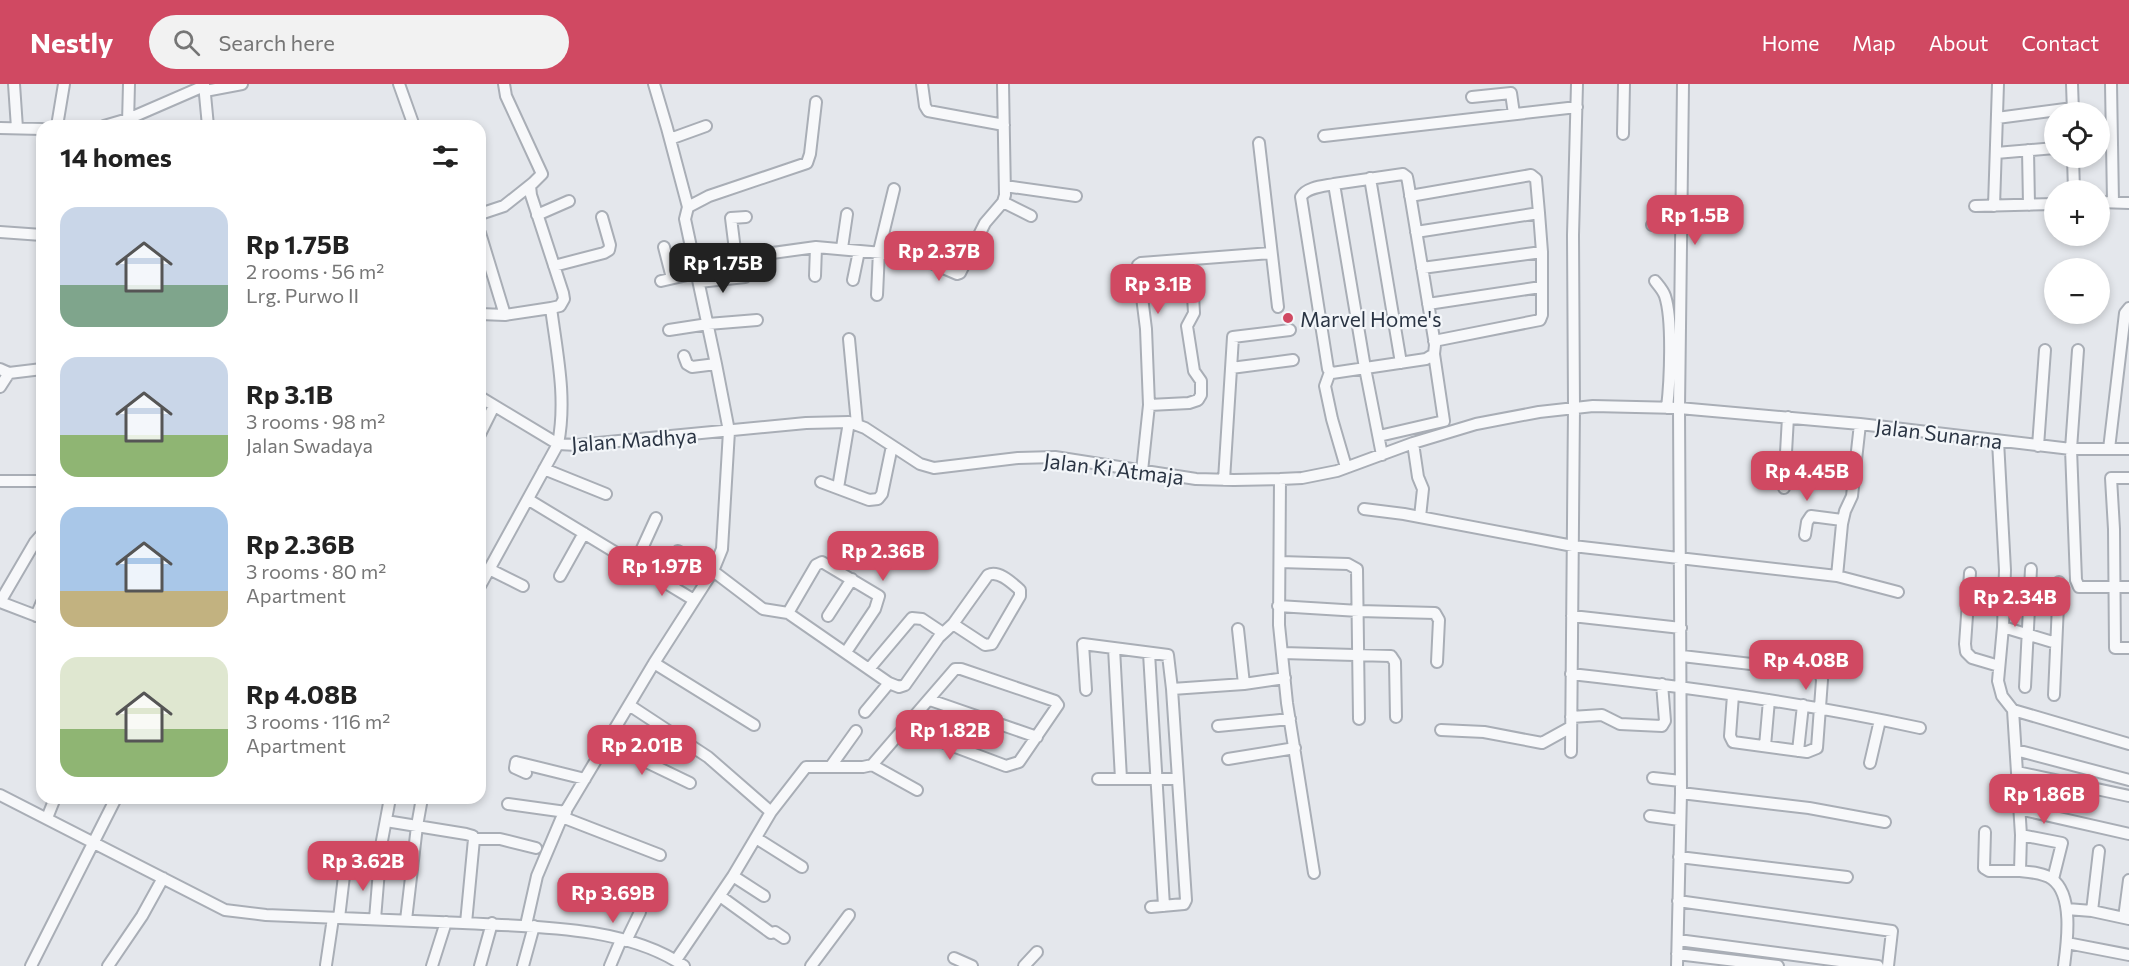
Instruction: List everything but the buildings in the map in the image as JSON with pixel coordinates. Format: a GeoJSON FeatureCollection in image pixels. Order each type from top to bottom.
{"type":"FeatureCollection","features":[{"type":"Feature","properties":{"kind":"street"},"geometry":{"type":"LineString","coordinates":[[14,84],[17,128]]}},
{"type":"Feature","properties":{"kind":"street"},"geometry":{"type":"LineString","coordinates":[[58,120],[64,84]]}},
{"type":"Feature","properties":{"kind":"street"},"geometry":{"type":"LineString","coordinates":[[128,120],[129,84]]}},
{"type":"Feature","properties":{"kind":"street"},"geometry":{"type":"LineString","coordinates":[[132,120],[204,87],[242,84]]}},
{"type":"Feature","properties":{"kind":"street"},"geometry":{"type":"LineString","coordinates":[[399,84],[412,120]]}},
{"type":"Feature","properties":{"kind":"street"},"geometry":{"type":"LineString","coordinates":[[486,212],[504,206],[542,174],[506,96],[504,84]]}},
{"type":"Feature","properties":{"kind":"street"},"geometry":{"type":"LineString","coordinates":[[523,966],[537,876],[564,814],[711,573],[723,543],[729,431],[685,219],[688,207],[654,84]]}},
{"type":"Feature","properties":{"kind":"street"},"geometry":{"type":"LineString","coordinates":[[922,84],[925,108],[928,111],[1004,125]]}},
{"type":"Feature","properties":{"kind":"street"},"geometry":{"type":"LineString","coordinates":[[694,261],[736,258],[816,247],[842,248],[915,256],[957,274],[960,273],[990,215],[1003,202],[1005,186],[1004,84]]}},
{"type":"Feature","properties":{"kind":"street"},"geometry":{"type":"LineString","coordinates":[[1571,752],[1573,234],[1577,84]]}},
{"type":"Feature","properties":{"kind":"street"},"geometry":{"type":"LineString","coordinates":[[1623,134],[1624,84]]}},
{"type":"Feature","properties":{"kind":"street"},"geometry":{"type":"LineString","coordinates":[[1441,730],[1484,732],[1542,743],[1571,722],[1602,715],[1620,724],[1662,726],[1665,721],[1672,686],[1682,656],[1675,628],[1674,408],[1675,224],[1683,84]]}},
{"type":"Feature","properties":{"kind":"street"},"geometry":{"type":"LineString","coordinates":[[1994,206],[1998,84]]}},
{"type":"Feature","properties":{"kind":"street"},"geometry":{"type":"LineString","coordinates":[[2073,84],[2073,102]]}},
{"type":"Feature","properties":{"kind":"street"},"geometry":{"type":"LineString","coordinates":[[2111,84],[2113,202],[2129,203]]}},
{"type":"Feature","properties":{"kind":"street"},"geometry":{"type":"LineString","coordinates":[[204,87],[207,120]]}},
{"type":"Feature","properties":{"kind":"street"},"geometry":{"type":"LineString","coordinates":[[1472,97],[1511,93],[1514,114]]}},
{"type":"Feature","properties":{"kind":"street"},"geometry":{"type":"LineString","coordinates":[[688,207],[709,196],[807,163],[816,102]]}},
{"type":"Feature","properties":{"kind":"street"},"geometry":{"type":"LineString","coordinates":[[1324,136],[1576,107]]}},
{"type":"Feature","properties":{"kind":"street"},"geometry":{"type":"LineString","coordinates":[[1997,118],[2044,113]]}},
{"type":"Feature","properties":{"kind":"street"},"geometry":{"type":"LineString","coordinates":[[670,139],[706,126]]}},
{"type":"Feature","properties":{"kind":"street"},"geometry":{"type":"LineString","coordinates":[[0,128],[36,129]]}},
{"type":"Feature","properties":{"kind":"street"},"geometry":{"type":"LineString","coordinates":[[1259,143],[1278,307]]}},
{"type":"Feature","properties":{"kind":"street"},"geometry":{"type":"LineString","coordinates":[[1996,153],[2044,148]]}},
{"type":"Feature","properties":{"kind":"street"},"geometry":{"type":"LineString","coordinates":[[2028,150],[2029,205]]}},
{"type":"Feature","properties":{"kind":"street"},"geometry":{"type":"LineString","coordinates":[[1346,467],[1325,386],[1330,372],[1301,197],[1303,192],[1308,190],[1334,184],[1406,175],[1434,341],[1444,421],[1379,436]]}},
{"type":"Feature","properties":{"kind":"street"},"geometry":{"type":"LineString","coordinates":[[1410,196],[1531,175],[1536,179],[1542,252],[1542,315],[1538,322],[1434,341]]}},
{"type":"Feature","properties":{"kind":"street"},"geometry":{"type":"LineString","coordinates":[[1370,178],[1401,363]]}},
{"type":"Feature","properties":{"kind":"street"},"geometry":{"type":"LineString","coordinates":[[1334,184],[1382,455]]}},
{"type":"Feature","properties":{"kind":"street"},"geometry":{"type":"LineString","coordinates":[[486,314],[505,315],[551,308],[560,306],[564,299],[530,186]]}},
{"type":"Feature","properties":{"kind":"street"},"geometry":{"type":"LineString","coordinates":[[1005,186],[1076,196]]}},
{"type":"Feature","properties":{"kind":"street"},"geometry":{"type":"LineString","coordinates":[[877,295],[879,251],[894,189]]}},
{"type":"Feature","properties":{"kind":"street"},"geometry":{"type":"LineString","coordinates":[[537,215],[569,201]]}},
{"type":"Feature","properties":{"kind":"street"},"geometry":{"type":"LineString","coordinates":[[1003,202],[1031,216]]}},
{"type":"Feature","properties":{"kind":"street"},"geometry":{"type":"LineString","coordinates":[[1974,206],[2044,204]]}},
{"type":"Feature","properties":{"kind":"street"},"geometry":{"type":"LineString","coordinates":[[1416,232],[1539,213]]}},
{"type":"Feature","properties":{"kind":"street"},"geometry":{"type":"LineString","coordinates":[[842,248],[847,214]]}},
{"type":"Feature","properties":{"kind":"street"},"geometry":{"type":"LineString","coordinates":[[736,258],[731,218],[746,216]]}},
{"type":"Feature","properties":{"kind":"street"},"geometry":{"type":"LineString","coordinates":[[555,266],[609,250],[610,245],[602,217]]}},
{"type":"Feature","properties":{"kind":"street"},"geometry":{"type":"LineString","coordinates":[[1652,225],[1675,224]]}},
{"type":"Feature","properties":{"kind":"street"},"geometry":{"type":"LineString","coordinates":[[0,232],[36,235]]}},
{"type":"Feature","properties":{"kind":"street"},"geometry":{"type":"LineString","coordinates":[[664,247],[666,279],[745,277]]}},
{"type":"Feature","properties":{"kind":"street"},"geometry":{"type":"LineString","coordinates":[[816,247],[816,276]]}},
{"type":"Feature","properties":{"kind":"street"},"geometry":{"type":"LineString","coordinates":[[853,280],[859,250]]}},
{"type":"Feature","properties":{"kind":"street"},"geometry":{"type":"LineString","coordinates":[[1422,268],[1542,252]]}},
{"type":"Feature","properties":{"kind":"street"},"geometry":{"type":"LineString","coordinates":[[1142,471],[1149,405],[1146,329],[1137,268],[1141,263],[1271,253]]}},
{"type":"Feature","properties":{"kind":"street"},"geometry":{"type":"LineString","coordinates":[[1149,405],[1190,403],[1198,400],[1201,395],[1201,381],[1194,371],[1187,327],[1194,313],[1191,260]]}},
{"type":"Feature","properties":{"kind":"street"},"geometry":{"type":"LineString","coordinates":[[486,261],[505,315]]}},
{"type":"Feature","properties":{"kind":"street"},"geometry":{"type":"LineString","coordinates":[[1655,281],[1663,291],[1668,309],[1669,365],[1674,408]]}},
{"type":"Feature","properties":{"kind":"street"},"geometry":{"type":"LineString","coordinates":[[1428,304],[1541,287]]}},
{"type":"Feature","properties":{"kind":"street"},"geometry":{"type":"LineString","coordinates":[[486,575],[558,444],[563,421],[563,392],[551,308]]}},
{"type":"Feature","properties":{"kind":"street"},"geometry":{"type":"LineString","coordinates":[[2109,449],[2125,313],[2129,308]]}},
{"type":"Feature","properties":{"kind":"street"},"geometry":{"type":"LineString","coordinates":[[669,330],[758,320]]}},
{"type":"Feature","properties":{"kind":"street"},"geometry":{"type":"LineString","coordinates":[[1224,480],[1233,337],[1290,330]]}},
{"type":"Feature","properties":{"kind":"street"},"geometry":{"type":"LineString","coordinates":[[838,488],[853,423],[849,339]]}},
{"type":"Feature","properties":{"kind":"street"},"geometry":{"type":"LineString","coordinates":[[2038,446],[2045,350]]}},
{"type":"Feature","properties":{"kind":"street"},"geometry":{"type":"LineString","coordinates":[[2078,350],[2071,449],[2076,580],[2079,587],[2129,587]]}},
{"type":"Feature","properties":{"kind":"street"},"geometry":{"type":"LineString","coordinates":[[1330,372],[1426,359],[1434,354]]}},
{"type":"Feature","properties":{"kind":"street"},"geometry":{"type":"LineString","coordinates":[[684,356],[687,364],[692,367],[716,364]]}},
{"type":"Feature","properties":{"kind":"street"},"geometry":{"type":"LineString","coordinates":[[1231,368],[1293,360]]}},
{"type":"Feature","properties":{"kind":"street"},"geometry":{"type":"LineString","coordinates":[[0,387],[5,371],[36,369]]}},
{"type":"Feature","properties":{"kind":"street","name":"Jalan Madhya"},"geometry":{"type":"LineString","coordinates":[[486,401],[558,444],[577,445],[729,431]]}},
{"type":"Feature","properties":{"kind":"street"},"geometry":{"type":"LineString","coordinates":[[486,422],[494,406]]}},
{"type":"Feature","properties":{"kind":"street","name":"Jalan Ki Atmaja"},"geometry":{"type":"LineString","coordinates":[[853,423],[920,464],[934,468],[1018,458],[1055,457],[1196,478],[1280,479],[1322,475],[1476,424],[1574,407],[1674,408]]}},
{"type":"Feature","properties":{"kind":"street","name":"Jalan Sunarna"},"geometry":{"type":"LineString","coordinates":[[1674,408],[1860,424],[2071,449],[2129,449]]}},
{"type":"Feature","properties":{"kind":"street"},"geometry":{"type":"LineString","coordinates":[[1784,488],[1788,417]]}},
{"type":"Feature","properties":{"kind":"street"},"geometry":{"type":"LineString","coordinates":[[729,431],[806,423],[853,423]]}},
{"type":"Feature","properties":{"kind":"street"},"geometry":{"type":"LineString","coordinates":[[1837,576],[1842,520],[1852,496],[1860,424]]}},
{"type":"Feature","properties":{"kind":"street"},"geometry":{"type":"LineString","coordinates":[[1998,441],[2005,570],[2004,627],[1999,666],[1999,690],[2013,710],[2021,835],[2020,871]]}},
{"type":"Feature","properties":{"kind":"street"},"geometry":{"type":"LineString","coordinates":[[1413,443],[1418,477],[1423,489],[1420,517]]}},
{"type":"Feature","properties":{"kind":"street"},"geometry":{"type":"LineString","coordinates":[[821,482],[868,500],[878,499],[882,494],[892,446]]}},
{"type":"Feature","properties":{"kind":"street"},"geometry":{"type":"LineString","coordinates":[[544,470],[606,494]]}},
{"type":"Feature","properties":{"kind":"street"},"geometry":{"type":"LineString","coordinates":[[2129,478],[2111,478],[2115,648],[2129,648]]}},
{"type":"Feature","properties":{"kind":"street"},"geometry":{"type":"LineString","coordinates":[[1280,479],[1278,606],[1282,653],[1314,873]]}},
{"type":"Feature","properties":{"kind":"street"},"geometry":{"type":"LineString","coordinates":[[0,481],[36,481]]}},
{"type":"Feature","properties":{"kind":"street"},"geometry":{"type":"LineString","coordinates":[[529,500],[694,600]]}},
{"type":"Feature","properties":{"kind":"street"},"geometry":{"type":"LineString","coordinates":[[1364,509],[1420,517],[1573,546],[1837,576],[1898,592]]}},
{"type":"Feature","properties":{"kind":"street"},"geometry":{"type":"LineString","coordinates":[[1805,535],[1807,522],[1811,516],[1842,520]]}},
{"type":"Feature","properties":{"kind":"street"},"geometry":{"type":"LineString","coordinates":[[635,564],[656,518]]}},
{"type":"Feature","properties":{"kind":"street"},"geometry":{"type":"LineString","coordinates":[[560,576],[584,533]]}},
{"type":"Feature","properties":{"kind":"street"},"geometry":{"type":"LineString","coordinates":[[36,541],[0,602],[36,616]]}},
{"type":"Feature","properties":{"kind":"street"},"geometry":{"type":"LineString","coordinates":[[678,551],[763,609],[788,613],[889,683],[899,687],[905,685],[991,573],[998,573],[1020,590],[1020,596],[990,645],[985,645],[953,624]]}},
{"type":"Feature","properties":{"kind":"street"},"geometry":{"type":"LineString","coordinates":[[788,613],[818,564],[824,562],[852,579],[880,598],[846,652]]}},
{"type":"Feature","properties":{"kind":"street"},"geometry":{"type":"LineString","coordinates":[[1280,562],[1355,566],[1358,572],[1359,719]]}},
{"type":"Feature","properties":{"kind":"street"},"geometry":{"type":"LineString","coordinates":[[489,569],[523,586]]}},
{"type":"Feature","properties":{"kind":"street"},"geometry":{"type":"LineString","coordinates":[[2025,687],[2031,569]]}},
{"type":"Feature","properties":{"kind":"street"},"geometry":{"type":"LineString","coordinates":[[1970,573],[1966,652],[1972,658],[1999,666]]}},
{"type":"Feature","properties":{"kind":"street"},"geometry":{"type":"LineString","coordinates":[[828,616],[852,579]]}},
{"type":"Feature","properties":{"kind":"street"},"geometry":{"type":"LineString","coordinates":[[2054,695],[2059,582]]}},
{"type":"Feature","properties":{"kind":"street"},"geometry":{"type":"LineString","coordinates":[[1278,606],[1435,613],[1439,617],[1437,662]]}},
{"type":"Feature","properties":{"kind":"street"},"geometry":{"type":"LineString","coordinates":[[1572,616],[1675,628]]}},
{"type":"Feature","properties":{"kind":"street"},"geometry":{"type":"LineString","coordinates":[[869,669],[912,618],[921,619],[943,633]]}},
{"type":"Feature","properties":{"kind":"street"},"geometry":{"type":"LineString","coordinates":[[2004,627],[2056,643]]}},
{"type":"Feature","properties":{"kind":"street"},"geometry":{"type":"LineString","coordinates":[[1238,629],[1244,684]]}},
{"type":"Feature","properties":{"kind":"street"},"geometry":{"type":"LineString","coordinates":[[1086,690],[1083,644],[1168,655],[1186,900],[1184,904],[1151,907]]}},
{"type":"Feature","properties":{"kind":"street"},"geometry":{"type":"LineString","coordinates":[[1114,648],[1121,779]]}},
{"type":"Feature","properties":{"kind":"street"},"geometry":{"type":"LineString","coordinates":[[1149,653],[1164,906]]}},
{"type":"Feature","properties":{"kind":"street"},"geometry":{"type":"LineString","coordinates":[[1282,653],[1393,657],[1396,717]]}},
{"type":"Feature","properties":{"kind":"street"},"geometry":{"type":"LineString","coordinates":[[1682,656],[1818,671],[1822,676],[1817,748],[1807,752],[1733,741],[1730,736],[1733,695]]}},
{"type":"Feature","properties":{"kind":"street"},"geometry":{"type":"LineString","coordinates":[[654,663],[754,724]]}},
{"type":"Feature","properties":{"kind":"street"},"geometry":{"type":"LineString","coordinates":[[0,795],[94,841],[225,910],[240,913],[336,918],[530,925],[624,940],[656,950],[680,963],[771,812],[803,768],[872,765],[905,728],[930,700],[953,670],[958,668],[1055,701],[1058,707],[1018,762],[1006,766],[905,728]]}},
{"type":"Feature","properties":{"kind":"street"},"geometry":{"type":"LineString","coordinates":[[1572,674],[1803,705],[1920,728]]}},
{"type":"Feature","properties":{"kind":"street"},"geometry":{"type":"LineString","coordinates":[[1172,689],[1244,684],[1285,678]]}},
{"type":"Feature","properties":{"kind":"street"},"geometry":{"type":"LineString","coordinates":[[865,712],[889,683]]}},
{"type":"Feature","properties":{"kind":"street"},"geometry":{"type":"LineString","coordinates":[[1672,686],[1679,785],[1677,966]]}},
{"type":"Feature","properties":{"kind":"street"},"geometry":{"type":"LineString","coordinates":[[930,700],[1037,737]]}},
{"type":"Feature","properties":{"kind":"street"},"geometry":{"type":"LineString","coordinates":[[1764,746],[1769,700]]}},
{"type":"Feature","properties":{"kind":"street"},"geometry":{"type":"LineString","coordinates":[[629,705],[708,757],[771,812]]}},
{"type":"Feature","properties":{"kind":"street"},"geometry":{"type":"LineString","coordinates":[[1798,751],[1803,705]]}},
{"type":"Feature","properties":{"kind":"street"},"geometry":{"type":"LineString","coordinates":[[2013,710],[2129,744]]}},
{"type":"Feature","properties":{"kind":"street"},"geometry":{"type":"LineString","coordinates":[[1218,726],[1290,719]]}},
{"type":"Feature","properties":{"kind":"street"},"geometry":{"type":"LineString","coordinates":[[1870,763],[1880,720]]}},
{"type":"Feature","properties":{"kind":"street"},"geometry":{"type":"LineString","coordinates":[[831,766],[856,731]]}},
{"type":"Feature","properties":{"kind":"street"},"geometry":{"type":"LineString","coordinates":[[607,743],[690,783]]}},
{"type":"Feature","properties":{"kind":"street"},"geometry":{"type":"LineString","coordinates":[[1228,759],[1294,748]]}},
{"type":"Feature","properties":{"kind":"street"},"geometry":{"type":"LineString","coordinates":[[2016,750],[2129,780]]}},
{"type":"Feature","properties":{"kind":"street"},"geometry":{"type":"LineString","coordinates":[[526,773],[515,768],[516,762],[585,779]]}},
{"type":"Feature","properties":{"kind":"street"},"geometry":{"type":"LineString","coordinates":[[872,765],[917,790]]}},
{"type":"Feature","properties":{"kind":"street"},"geometry":{"type":"LineString","coordinates":[[2017,772],[2129,796]]}},
{"type":"Feature","properties":{"kind":"street"},"geometry":{"type":"LineString","coordinates":[[1656,778],[1679,785],[1885,822]]}},
{"type":"Feature","properties":{"kind":"street"},"geometry":{"type":"LineString","coordinates":[[1098,779],[1178,779]]}},
{"type":"Feature","properties":{"kind":"street"},"geometry":{"type":"LineString","coordinates":[[47,818],[52,804]]}},
{"type":"Feature","properties":{"kind":"street"},"geometry":{"type":"LineString","coordinates":[[31,966],[113,804]]}},
{"type":"Feature","properties":{"kind":"street"},"geometry":{"type":"LineString","coordinates":[[375,919],[381,846],[389,804]]}},
{"type":"Feature","properties":{"kind":"street"},"geometry":{"type":"LineString","coordinates":[[406,920],[421,804]]}},
{"type":"Feature","properties":{"kind":"street"},"geometry":{"type":"LineString","coordinates":[[508,804],[564,814],[660,855]]}},
{"type":"Feature","properties":{"kind":"street"},"geometry":{"type":"LineString","coordinates":[[2019,809],[2129,834]]}},
{"type":"Feature","properties":{"kind":"street"},"geometry":{"type":"LineString","coordinates":[[1654,817],[1678,820]]}},
{"type":"Feature","properties":{"kind":"street"},"geometry":{"type":"LineString","coordinates":[[386,822],[473,836],[466,923]]}},
{"type":"Feature","properties":{"kind":"street"},"geometry":{"type":"LineString","coordinates":[[1985,832],[1984,868],[1989,871],[2037,873],[2052,879],[2059,887],[2067,909],[2064,966]]}},
{"type":"Feature","properties":{"kind":"street"},"geometry":{"type":"LineString","coordinates":[[2021,835],[2062,843],[2052,879]]}},
{"type":"Feature","properties":{"kind":"street"},"geometry":{"type":"LineString","coordinates":[[756,838],[801,867]]}},
{"type":"Feature","properties":{"kind":"street"},"geometry":{"type":"LineString","coordinates":[[474,840],[500,839],[536,848]]}},
{"type":"Feature","properties":{"kind":"street"},"geometry":{"type":"LineString","coordinates":[[2092,911],[2099,851]]}},
{"type":"Feature","properties":{"kind":"street"},"geometry":{"type":"LineString","coordinates":[[1679,857],[1847,877]]}},
{"type":"Feature","properties":{"kind":"street"},"geometry":{"type":"LineString","coordinates":[[326,965],[346,859]]}},
{"type":"Feature","properties":{"kind":"street"},"geometry":{"type":"LineString","coordinates":[[733,876],[764,896]]}},
{"type":"Feature","properties":{"kind":"street"},"geometry":{"type":"LineString","coordinates":[[108,966],[142,916],[163,878]]}},
{"type":"Feature","properties":{"kind":"street"},"geometry":{"type":"LineString","coordinates":[[2067,909],[2127,918],[2129,880]]}},
{"type":"Feature","properties":{"kind":"street"},"geometry":{"type":"LineString","coordinates":[[720,896],[771,933],[784,938]]}},
{"type":"Feature","properties":{"kind":"street"},"geometry":{"type":"LineString","coordinates":[[1678,901],[1892,931],[1888,966]]}},
{"type":"Feature","properties":{"kind":"street"},"geometry":{"type":"LineString","coordinates":[[610,966],[640,912]]}},
{"type":"Feature","properties":{"kind":"street"},"geometry":{"type":"LineString","coordinates":[[811,966],[849,915]]}},
{"type":"Feature","properties":{"kind":"street"},"geometry":{"type":"LineString","coordinates":[[432,966],[446,922]]}},
{"type":"Feature","properties":{"kind":"street"},"geometry":{"type":"LineString","coordinates":[[480,966],[492,923]]}},
{"type":"Feature","properties":{"kind":"street"},"geometry":{"type":"LineString","coordinates":[[1678,940],[1878,966]]}},
{"type":"Feature","properties":{"kind":"street"},"geometry":{"type":"LineString","coordinates":[[2067,943],[2129,955]]}},
{"type":"Feature","properties":{"kind":"street"},"geometry":{"type":"LineString","coordinates":[[1024,966],[1037,952]]}},
{"type":"Feature","properties":{"kind":"street"},"geometry":{"type":"LineString","coordinates":[[1677,954],[1778,966]]}},
{"type":"Feature","properties":{"kind":"street"},"geometry":{"type":"LineString","coordinates":[[953,959],[972,966]]}},
{"type":"Feature","properties":{"kind":"place","name":"Marvel Home's"},"geometry":{"type":"Point","coordinates":[1288,318]}}]}
